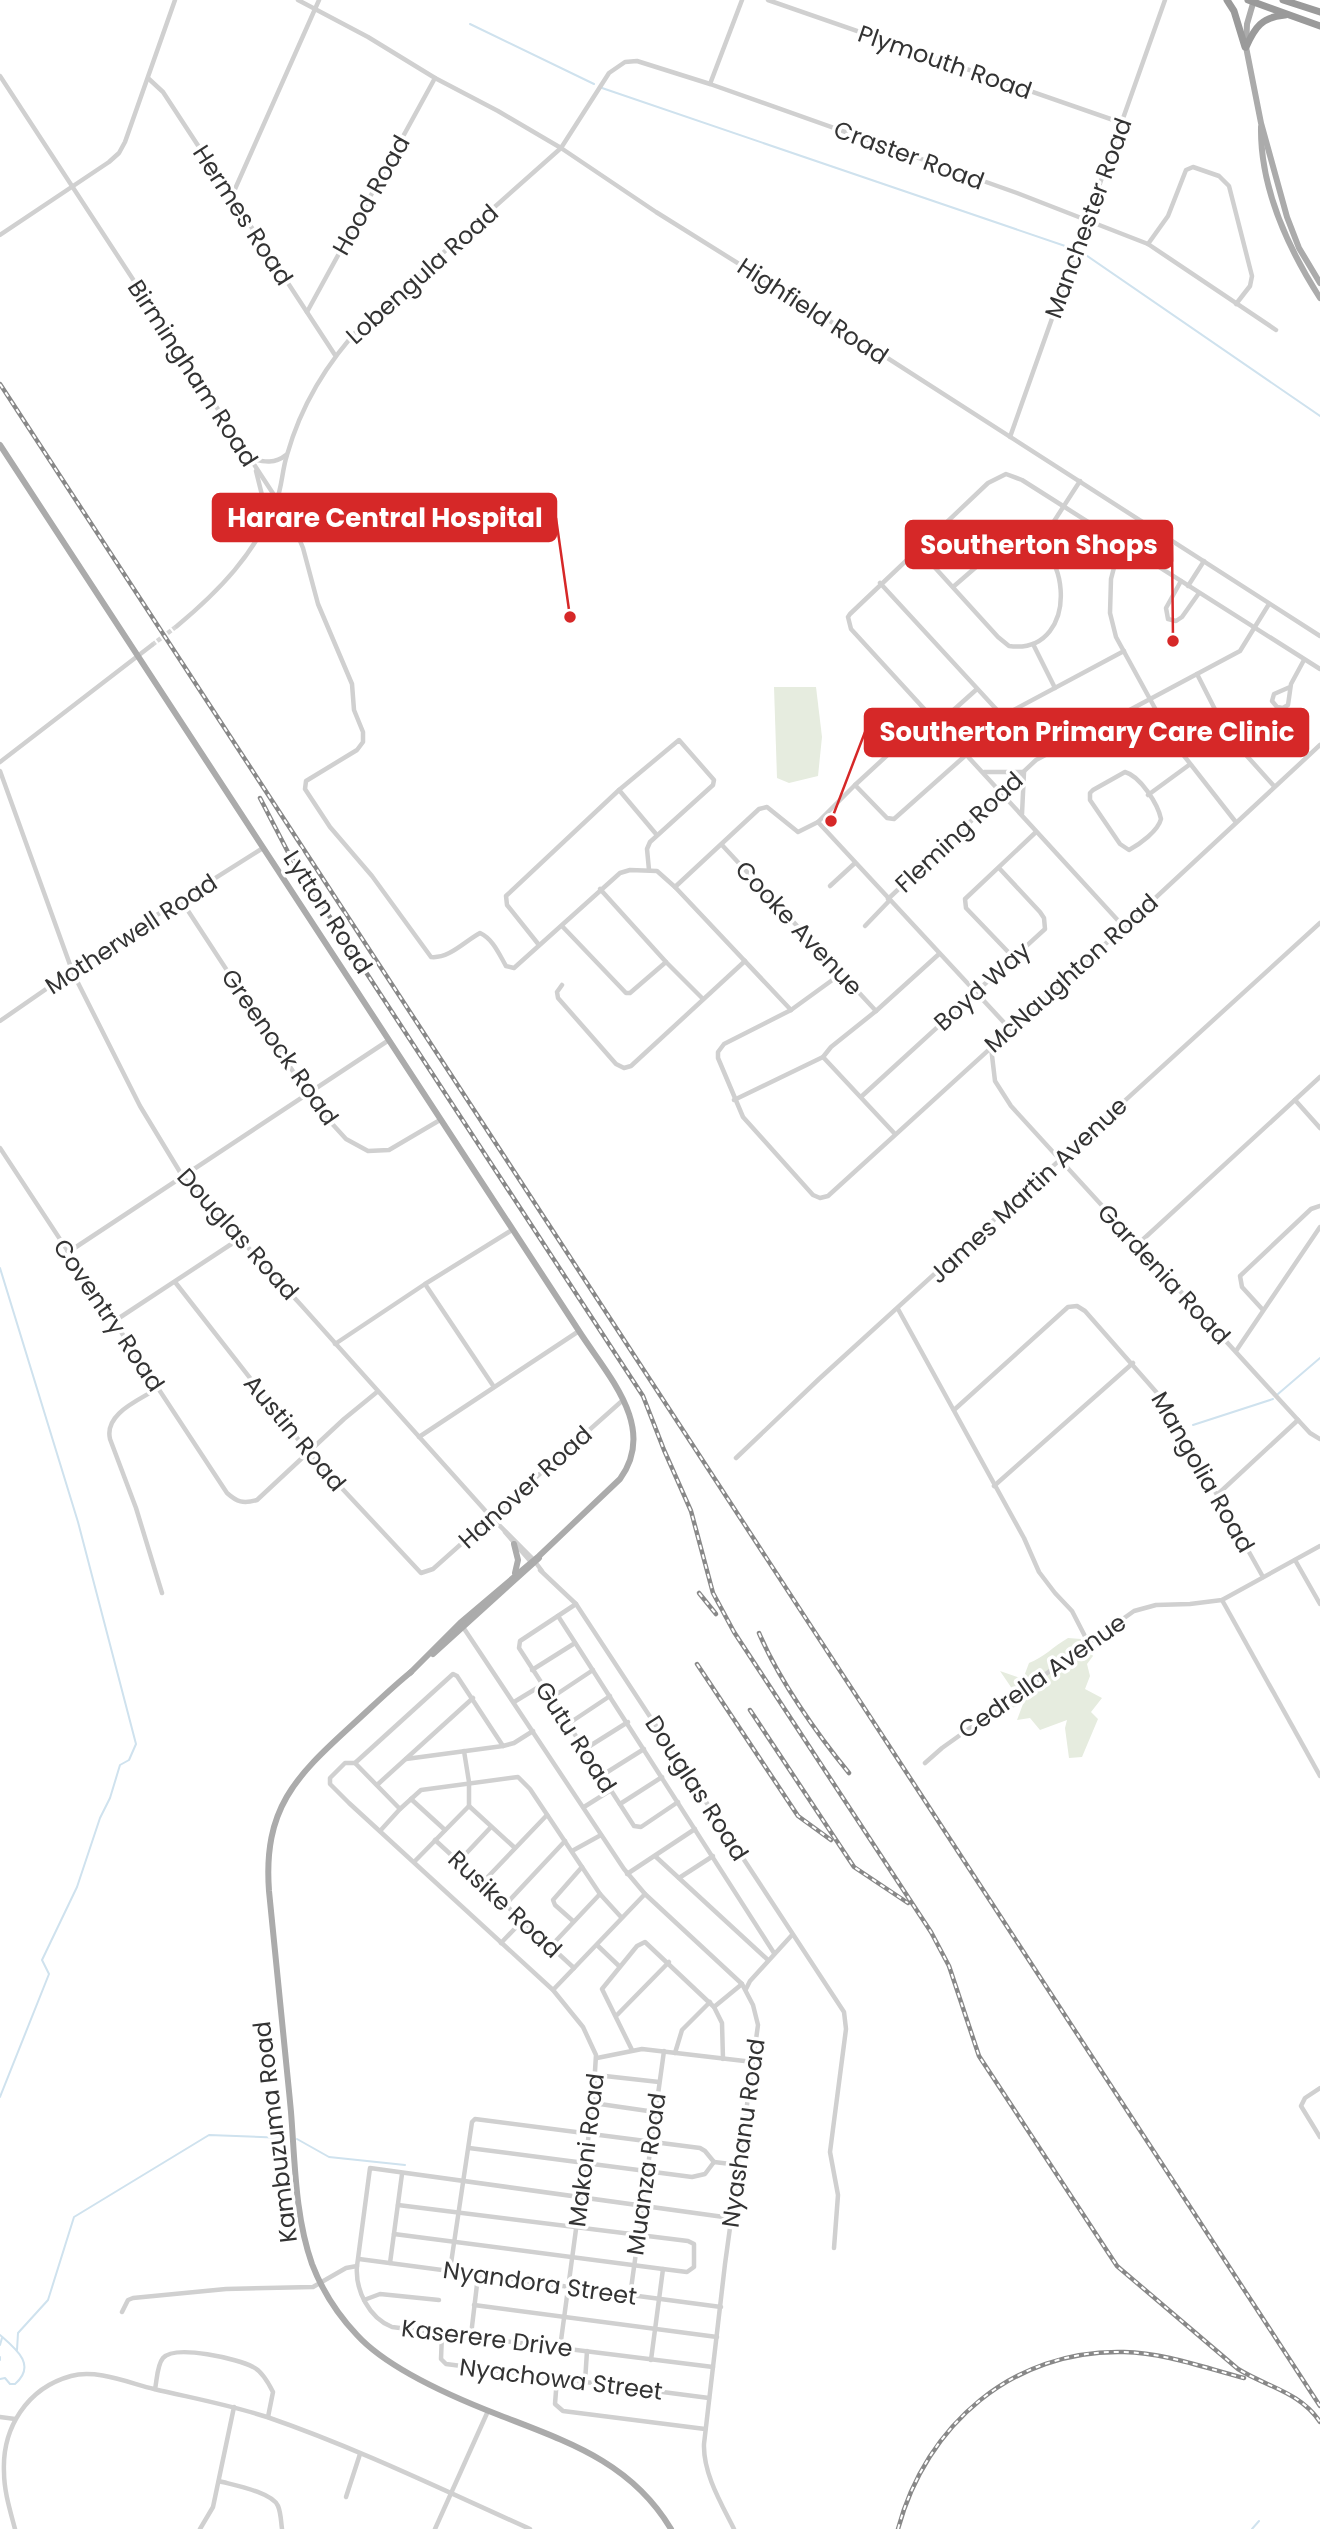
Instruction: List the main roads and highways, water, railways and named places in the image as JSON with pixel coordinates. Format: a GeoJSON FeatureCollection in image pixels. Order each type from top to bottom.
{"type":"FeatureCollection","features":[{"type":"Feature","properties":{"kind":"highway"},"geometry":{"type":"LineString","coordinates":[[1227,0],[1246,47]]}},
{"type":"Feature","properties":{"kind":"highway"},"geometry":{"type":"LineString","coordinates":[[1283,0],[1320,12]]}},
{"type":"Feature","properties":{"kind":"highway"},"geometry":{"type":"LineString","coordinates":[[1252,1],[1320,26]]}},
{"type":"Feature","properties":{"kind":"highway"},"geometry":{"type":"LineString","coordinates":[[1246,47],[1262,21],[1273,16],[1286,15]]}},
{"type":"Feature","properties":{"kind":"main road"},"geometry":{"type":"LineString","coordinates":[[1252,1],[1246,47],[1261,123],[1287,217],[1299,248],[1320,283]]}},
{"type":"Feature","properties":{"kind":"main road"},"geometry":{"type":"LineString","coordinates":[[1261,123],[1261,149],[1279,219],[1292,252],[1320,299]]}},
{"type":"Feature","properties":{"kind":"main road","name":"Lytton Road"},"geometry":{"type":"LineString","coordinates":[[0,445],[623,1400]]}},
{"type":"Feature","properties":{"kind":"main road","name":"Kambuzuma Road"},"geometry":{"type":"LineString","coordinates":[[462,1625],[535,1561],[615,1484],[629,1465],[635,1448],[635,1429],[623,1400]]}},
{"type":"Feature","properties":{"kind":"main road"},"geometry":{"type":"LineString","coordinates":[[514,1544],[518,1560],[515,1575]]}},
{"type":"Feature","properties":{"kind":"main road","name":"Kambuzuma Road"},"geometry":{"type":"LineString","coordinates":[[535,1561],[515,1575],[316,1759],[299,1777],[281,1809],[268,1853],[269,1891],[299,2204],[308,2250],[320,2282],[355,2334],[373,2350],[411,2375],[606,2461],[643,2491],[671,2529]]}},
{"type":"Feature","properties":{"kind":"waterway"},"geometry":{"type":"LineString","coordinates":[[470,24],[594,84]]}},
{"type":"Feature","properties":{"kind":"waterway"},"geometry":{"type":"LineString","coordinates":[[602,88],[1071,248]]}},
{"type":"Feature","properties":{"kind":"waterway"},"geometry":{"type":"LineString","coordinates":[[1080,251],[1320,416]]}},
{"type":"Feature","properties":{"kind":"waterway"},"geometry":{"type":"LineString","coordinates":[[0,1268],[78,1522],[136,1744],[129,1760],[120,1765],[77,1887],[42,1960],[49,1974],[0,2097]]}},
{"type":"Feature","properties":{"kind":"waterway"},"geometry":{"type":"LineString","coordinates":[[1278,1394],[1320,1358]]}},
{"type":"Feature","properties":{"kind":"waterway"},"geometry":{"type":"LineString","coordinates":[[1193,1425],[1273,1399]]}},
{"type":"Feature","properties":{"kind":"waterway"},"geometry":{"type":"LineString","coordinates":[[17,2350],[18,2333],[48,2300],[74,2217],[209,2135],[286,2138]]}},
{"type":"Feature","properties":{"kind":"waterway"},"geometry":{"type":"LineString","coordinates":[[297,2139],[329,2157],[405,2165]]}},
{"type":"Feature","properties":{"kind":"waterway"},"geometry":{"type":"LineString","coordinates":[[0,2335],[18,2352],[24,2364],[21,2377],[15,2384],[10,2384],[5,2378],[0,2379]]}},
{"type":"Feature","properties":{"kind":"waterway"},"geometry":{"type":"LineString","coordinates":[[0,2345],[2,2338]]}},
{"type":"Feature","properties":{"kind":"waterway"},"geometry":{"type":"LineString","coordinates":[[1252,2529],[1259,2521]]}},
{"type":"Feature","properties":{"kind":"tunnel"},"geometry":{"type":"LineString","coordinates":[[152,645],[177,626]]}},
{"type":"Feature","properties":{"kind":"railway"},"geometry":{"type":"LineString","coordinates":[[0,384],[1320,2406]]}},
{"type":"Feature","properties":{"kind":"railway"},"geometry":{"type":"LineString","coordinates":[[260,798],[290,856],[643,1396],[691,1511],[713,1593],[734,1632],[931,1932],[949,1966],[979,2056],[1117,2266],[1238,2369],[1293,2397],[1320,2422]]}},
{"type":"Feature","properties":{"kind":"railway"},"geometry":{"type":"LineString","coordinates":[[699,1593],[716,1614]]}},
{"type":"Feature","properties":{"kind":"railway"},"geometry":{"type":"LineString","coordinates":[[759,1633],[800,1706],[849,1773]]}},
{"type":"Feature","properties":{"kind":"railway"},"geometry":{"type":"LineString","coordinates":[[697,1664],[798,1816],[831,1840]]}},
{"type":"Feature","properties":{"kind":"railway"},"geometry":{"type":"LineString","coordinates":[[750,1710],[854,1867],[908,1903]]}},
{"type":"Feature","properties":{"kind":"railway"},"geometry":{"type":"LineString","coordinates":[[898,2529],[911,2491],[930,2457],[953,2427],[980,2400],[1011,2379],[1046,2364],[1084,2354],[1124,2352],[1170,2358],[1244,2378]]}},
{"type":"Feature","properties":{"kind":"place","name":"Harare Central Hospital"},"geometry":{"type":"Point","coordinates":[570,617]}},
{"type":"Feature","properties":{"kind":"place","name":"Southerton Shops"},"geometry":{"type":"Point","coordinates":[1173,641]}},
{"type":"Feature","properties":{"kind":"place","name":"Southerton Primary Care Clinic"},"geometry":{"type":"Point","coordinates":[831,821]}}]}
